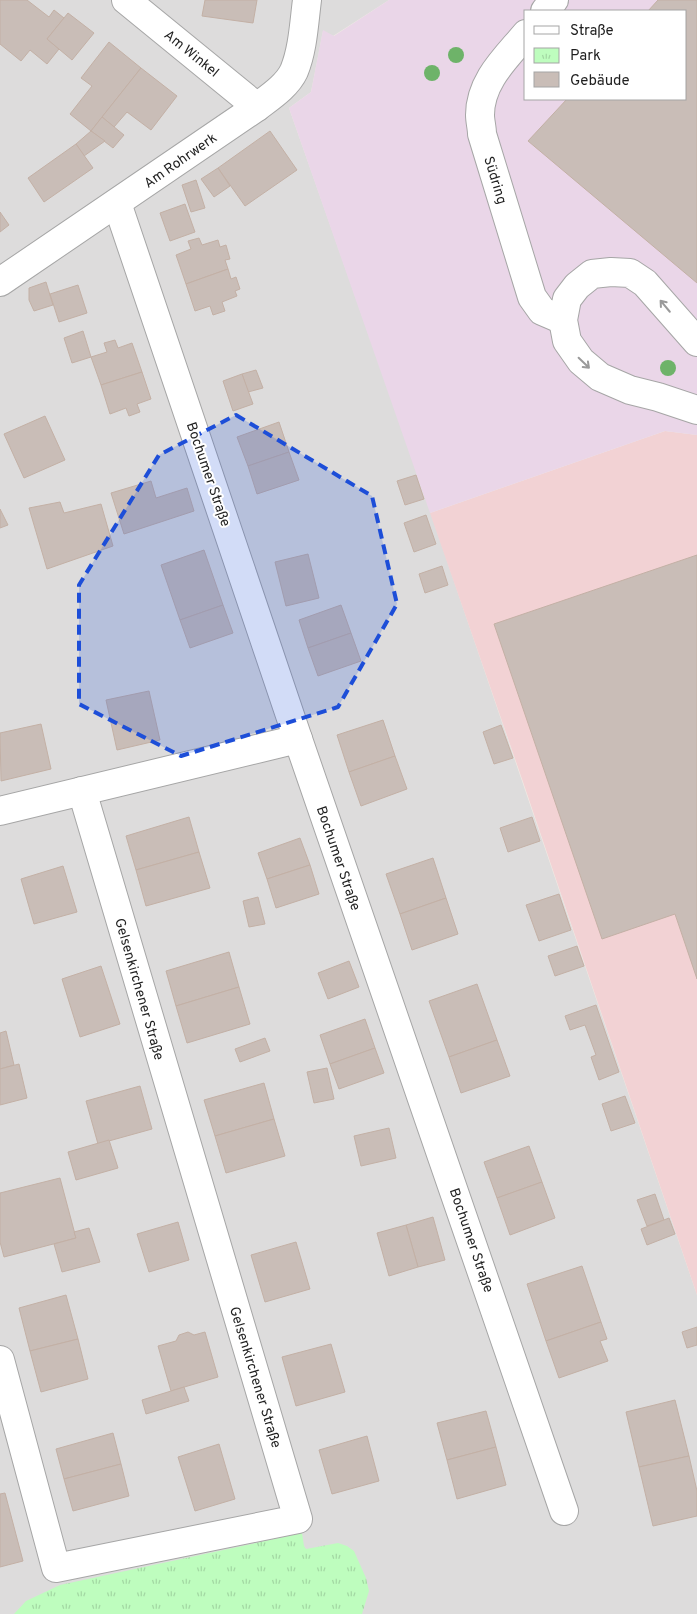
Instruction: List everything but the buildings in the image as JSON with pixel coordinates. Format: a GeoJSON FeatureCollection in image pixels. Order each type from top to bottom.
{"type":"FeatureCollection","features":[{"type":"Feature","properties":{"kind":"street","name":"Am Winkel"},"geometry":{"type":"LineString","coordinates":[[126,0],[257,107]]}},
{"type":"Feature","properties":{"kind":"street","name":"Am Rohrwerk"},"geometry":{"type":"LineString","coordinates":[[0,282],[257,107],[280,88],[294,72],[300,49],[307,0]]}},
{"type":"Feature","properties":{"kind":"street"},"geometry":{"type":"LineString","coordinates":[[546,10],[554,0]]}},
{"type":"Feature","properties":{"kind":"street","name":"Südring"},"geometry":{"type":"LineString","coordinates":[[524,36],[493,73],[484,92],[480,114],[482,128],[532,297],[542,311],[563,320]]}},
{"type":"Feature","properties":{"kind":"street","name":"Bochumer Straße"},"geometry":{"type":"LineString","coordinates":[[117,203],[298,739],[564,1511]]}},
{"type":"Feature","properties":{"kind":"street"},"geometry":{"type":"LineString","coordinates":[[697,342],[645,283],[630,273],[592,274],[577,286],[567,299],[563,320],[567,341],[581,361],[600,377],[630,390],[697,410]]}},
{"type":"Feature","properties":{"kind":"street"},"geometry":{"type":"LineString","coordinates":[[0,812],[298,739]]}},
{"type":"Feature","properties":{"kind":"street","name":"Gelsenkirchener Straße"},"geometry":{"type":"LineString","coordinates":[[0,1360],[56,1568],[298,1519],[82,792]]}},
{"type":"Feature","properties":{"kind":"highlighted area"},"geometry":{"type":"Polygon","coordinates":[[[236,415],[372,496],[397,604],[338,707],[181,756],[79,704],[79,585],[159,455],[236,415]]]}},
{"type":"Feature","properties":{"kind":"shaded area"},"geometry":{"type":"Polygon","coordinates":[[[0,0],[389,0],[333,36],[323,31],[311,92],[289,108],[412,458],[697,1295],[697,1614],[0,1614],[0,0]]]}},
{"type":"Feature","properties":{"kind":"shaded area"},"geometry":{"type":"Polygon","coordinates":[[[389,0],[697,0],[697,435],[665,431],[430,513],[289,108],[311,92],[323,30],[334,36],[389,0]]]}},
{"type":"Feature","properties":{"kind":"shaded area"},"geometry":{"type":"Polygon","coordinates":[[[665,431],[697,435],[697,1295],[430,513],[665,431]]]}},
{"type":"Feature","properties":{"kind":"green space"},"geometry":{"type":"Polygon","coordinates":[[[302,1533],[306,1549],[338,1543],[354,1551],[366,1578],[369,1591],[362,1614],[14,1614],[26,1601],[60,1585],[302,1533]]]}}]}
